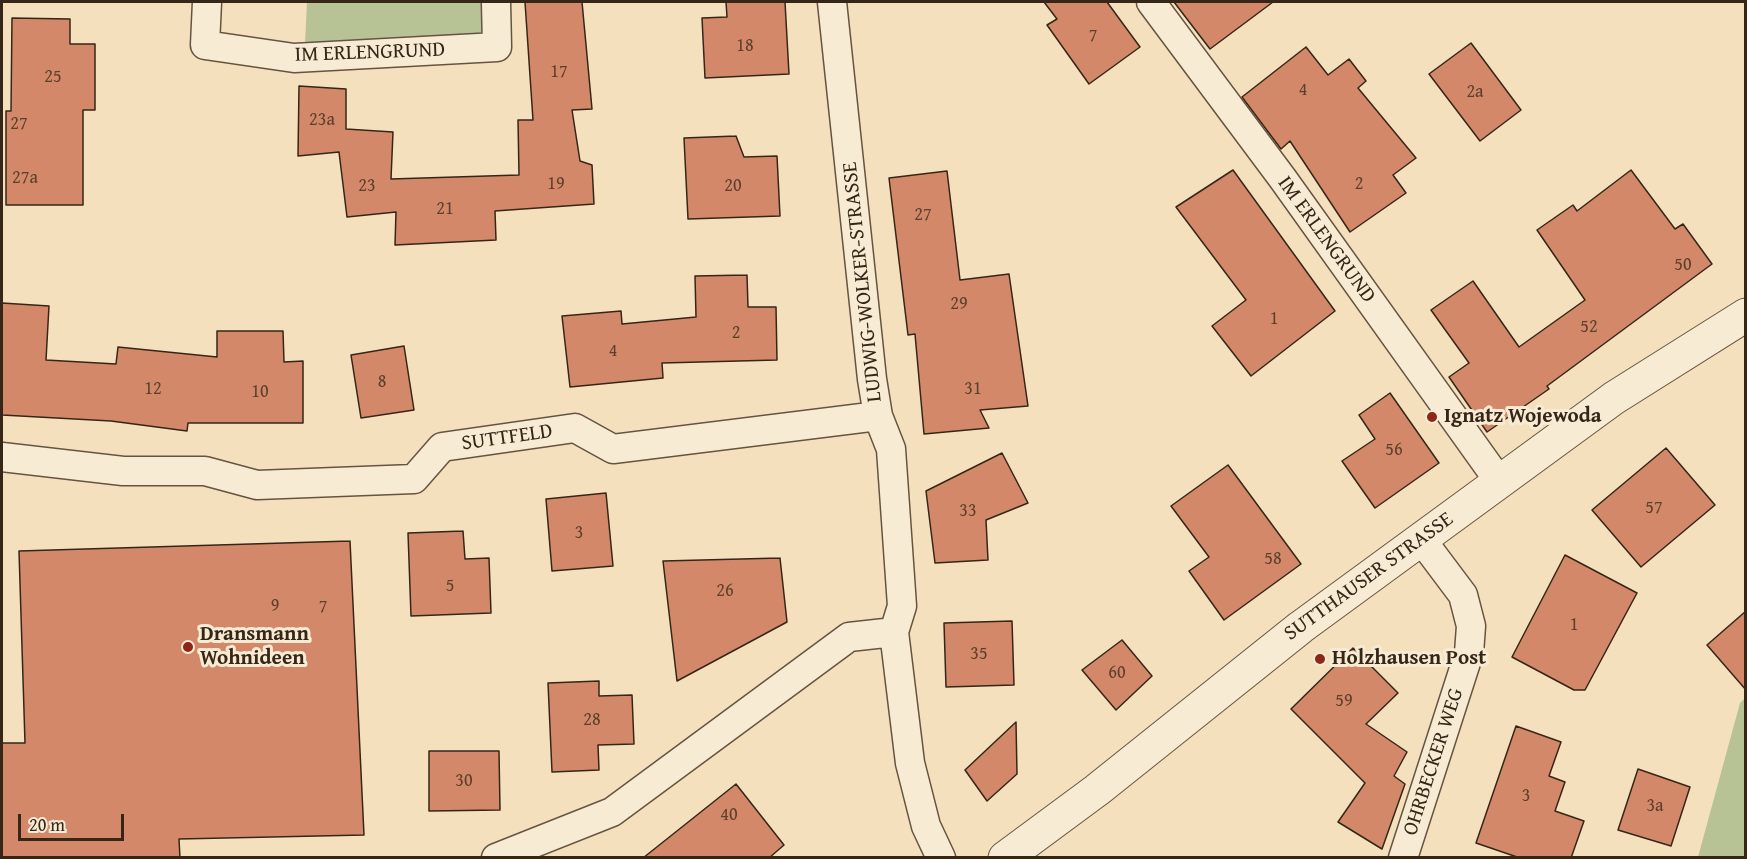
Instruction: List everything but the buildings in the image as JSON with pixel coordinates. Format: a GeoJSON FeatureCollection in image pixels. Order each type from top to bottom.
{"type":"FeatureCollection","features":[{"type":"Feature","properties":{"kind":"street","name":"IM ERLENGRUND"},"geometry":{"type":"LineString","coordinates":[[207,2],[205,45],[294,58],[497,47],[496,2]]}},
{"type":"Feature","properties":{"kind":"street","name":"LUDWIG-WOLKER-STRASSE"},"geometry":{"type":"LineString","coordinates":[[832,2],[878,416],[891,449],[902,606],[894,632],[910,763],[926,826],[941,858]]}},
{"type":"Feature","properties":{"kind":"street","name":"IM ERLENGRUND"},"geometry":{"type":"LineString","coordinates":[[1151,2],[1283,179],[1499,482]]}},
{"type":"Feature","properties":{"kind":"street","name":"SUTTHAUSER STRASSE"},"geometry":{"type":"LineString","coordinates":[[1005,858],[1097,790],[1267,652],[1421,539],[1614,398],[1746,315]]}},
{"type":"Feature","properties":{"kind":"street","name":"SUTTFELD"},"geometry":{"type":"LineString","coordinates":[[2,457],[123,471],[204,471],[257,485],[414,480],[442,447],[576,428],[613,449],[878,416]]}},
{"type":"Feature","properties":{"kind":"street","name":"OHRBECKER WEG"},"geometry":{"type":"LineString","coordinates":[[1403,858],[1469,653],[1471,627],[1463,595],[1421,539]]}},
{"type":"Feature","properties":{"kind":"street"},"geometry":{"type":"LineString","coordinates":[[495,858],[612,812],[849,637],[894,632]]}},
{"type":"Feature","properties":{"kind":"green space"},"geometry":{"type":"Polygon","coordinates":[[[307,2],[484,2],[485,37],[305,43],[307,2]]]}},
{"type":"Feature","properties":{"kind":"green space"},"geometry":{"type":"Polygon","coordinates":[[[1745,698],[1745,857],[1698,857],[1740,703],[1745,698]]]}},
{"type":"Feature","properties":{"kind":"place","name":"Ignatz Wojewoda"},"geometry":{"type":"Point","coordinates":[1432,417]}},
{"type":"Feature","properties":{"kind":"place","name":"Dransmann Wohnideen"},"geometry":{"type":"Point","coordinates":[188,647]}},
{"type":"Feature","properties":{"kind":"place","name":"Holzhausen Post"},"geometry":{"type":"Point","coordinates":[1320,659]}}]}
